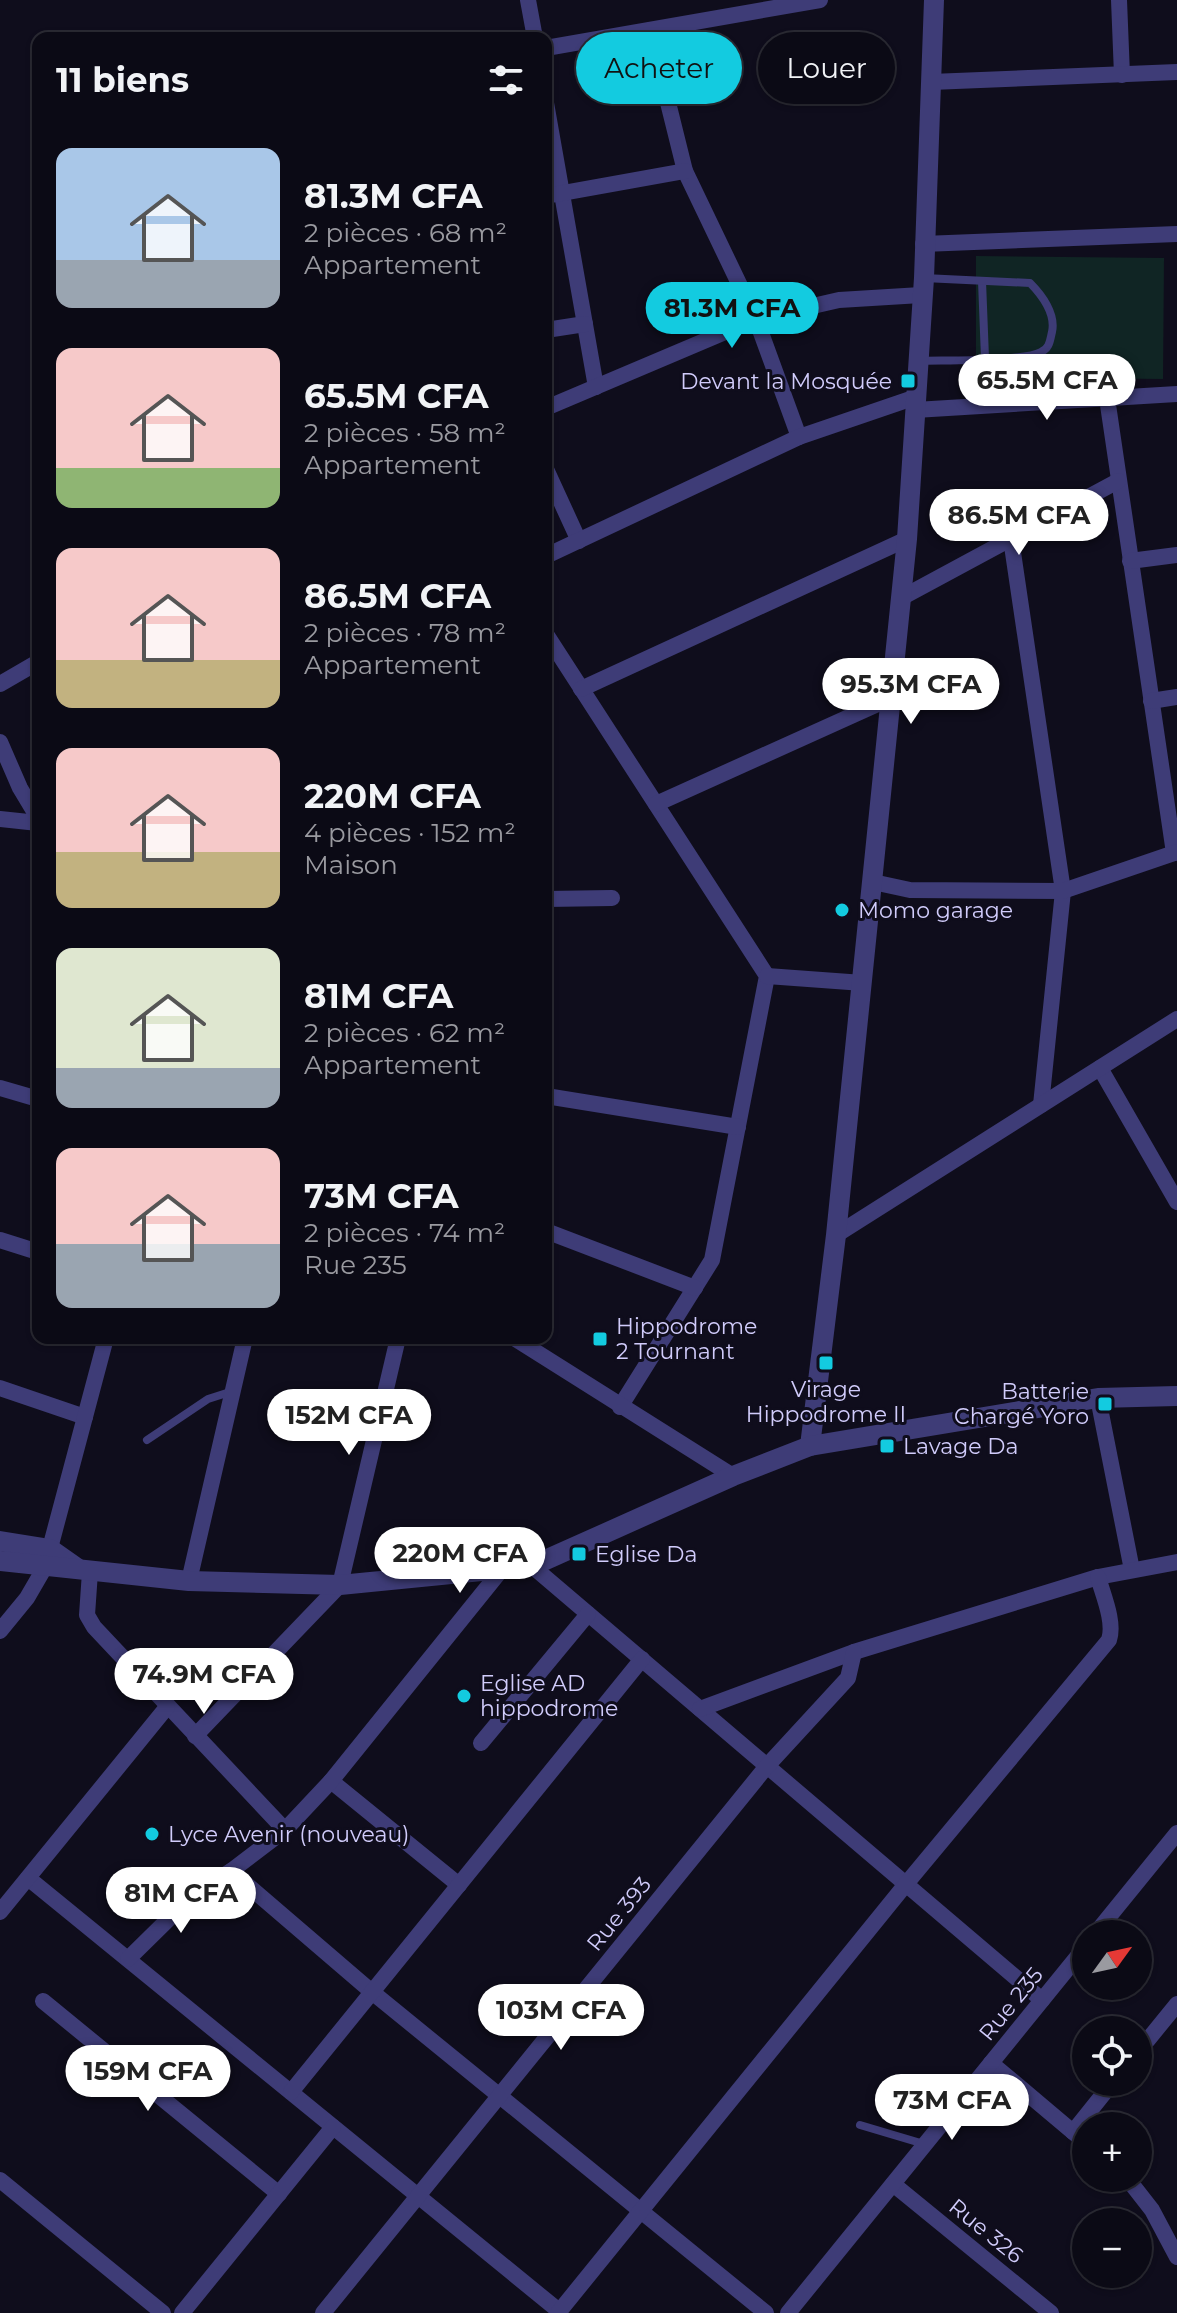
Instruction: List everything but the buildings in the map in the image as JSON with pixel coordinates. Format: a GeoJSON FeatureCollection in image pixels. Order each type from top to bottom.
{"type":"FeatureCollection","features":[{"type":"Feature","properties":{"kind":"street"},"geometry":{"type":"LineString","coordinates":[[528,0],[534,32]]}},
{"type":"Feature","properties":{"kind":"street"},"geometry":{"type":"LineString","coordinates":[[552,47],[820,0]]}},
{"type":"Feature","properties":{"kind":"street"},"geometry":{"type":"LineString","coordinates":[[810,1446],[863,983],[907,539],[934,0]]}},
{"type":"Feature","properties":{"kind":"street"},"geometry":{"type":"LineString","coordinates":[[1119,0],[1122,75]]}},
{"type":"Feature","properties":{"kind":"street"},"geometry":{"type":"LineString","coordinates":[[650,30],[685,171],[756,319],[799,437]]}},
{"type":"Feature","properties":{"kind":"street"},"geometry":{"type":"LineString","coordinates":[[931,82],[1177,72]]}},
{"type":"Feature","properties":{"kind":"street"},"geometry":{"type":"LineString","coordinates":[[552,171],[554,194],[585,324],[596,387]]}},
{"type":"Feature","properties":{"kind":"street"},"geometry":{"type":"LineString","coordinates":[[554,194],[685,171]]}},
{"type":"Feature","properties":{"kind":"street"},"geometry":{"type":"LineString","coordinates":[[923,244],[1177,234]]}},
{"type":"Feature","properties":{"kind":"street"},"geometry":{"type":"LineString","coordinates":[[552,405],[756,319],[839,300],[922,287]]}},
{"type":"Feature","properties":{"kind":"street"},"geometry":{"type":"LineString","coordinates":[[552,329],[585,324]]}},
{"type":"Feature","properties":{"kind":"street"},"geometry":{"type":"LineString","coordinates":[[552,553],[799,437],[915,404],[1177,394]]}},
{"type":"Feature","properties":{"kind":"street"},"geometry":{"type":"LineString","coordinates":[[873,882],[910,890],[1063,891],[1175,852],[1107,398]]}},
{"type":"Feature","properties":{"kind":"street"},"geometry":{"type":"LineString","coordinates":[[901,598],[1118,481]]}},
{"type":"Feature","properties":{"kind":"street"},"geometry":{"type":"LineString","coordinates":[[552,482],[579,541]]}},
{"type":"Feature","properties":{"kind":"street"},"geometry":{"type":"LineString","coordinates":[[581,689],[907,539]]}},
{"type":"Feature","properties":{"kind":"street"},"geometry":{"type":"LineString","coordinates":[[1011,539],[1063,891],[1041,1105]]}},
{"type":"Feature","properties":{"kind":"street"},"geometry":{"type":"LineString","coordinates":[[1130,561],[1177,555]]}},
{"type":"Feature","properties":{"kind":"street"},"geometry":{"type":"LineString","coordinates":[[552,643],[767,976],[712,1260],[620,1407]]}},
{"type":"Feature","properties":{"kind":"street"},"geometry":{"type":"LineString","coordinates":[[0,684],[32,665]]}},
{"type":"Feature","properties":{"kind":"street"},"geometry":{"type":"LineString","coordinates":[[1151,701],[1177,697]]}},
{"type":"Feature","properties":{"kind":"street"},"geometry":{"type":"LineString","coordinates":[[656,804],[891,698]]}},
{"type":"Feature","properties":{"kind":"street"},"geometry":{"type":"LineString","coordinates":[[0,742],[32,809]]}},
{"type":"Feature","properties":{"kind":"street"},"geometry":{"type":"LineString","coordinates":[[0,819],[32,820]]}},
{"type":"Feature","properties":{"kind":"street"},"geometry":{"type":"LineString","coordinates":[[552,899],[612,898]]}},
{"type":"Feature","properties":{"kind":"street"},"geometry":{"type":"LineString","coordinates":[[767,976],[863,983]]}},
{"type":"Feature","properties":{"kind":"street"},"geometry":{"type":"LineString","coordinates":[[836,1235],[1177,1019]]}},
{"type":"Feature","properties":{"kind":"street"},"geometry":{"type":"LineString","coordinates":[[1100,1068],[1177,1202]]}},
{"type":"Feature","properties":{"kind":"street"},"geometry":{"type":"LineString","coordinates":[[0,1088],[32,1097]]}},
{"type":"Feature","properties":{"kind":"street"},"geometry":{"type":"LineString","coordinates":[[552,1097],[738,1127]]}},
{"type":"Feature","properties":{"kind":"street"},"geometry":{"type":"LineString","coordinates":[[552,1233],[695,1288]]}},
{"type":"Feature","properties":{"kind":"street"},"geometry":{"type":"LineString","coordinates":[[0,1240],[32,1250]]}},
{"type":"Feature","properties":{"kind":"street"},"geometry":{"type":"LineString","coordinates":[[0,1631],[27,1598],[48,1558],[104,1344]]}},
{"type":"Feature","properties":{"kind":"street"},"geometry":{"type":"LineString","coordinates":[[189,1581],[244,1344]]}},
{"type":"Feature","properties":{"kind":"street"},"geometry":{"type":"LineString","coordinates":[[195,1736],[340,1585],[397,1344]]}},
{"type":"Feature","properties":{"kind":"street"},"geometry":{"type":"LineString","coordinates":[[523,1344],[733,1476]]}},
{"type":"Feature","properties":{"kind":"street"},"geometry":{"type":"LineString","coordinates":[[0,1388],[85,1417]]}},
{"type":"Feature","properties":{"kind":"street"},"geometry":{"type":"LineString","coordinates":[[0,1541],[85,1571],[189,1581],[340,1585],[532,1566],[733,1476],[810,1446],[1098,1398],[1177,1396]]}},
{"type":"Feature","properties":{"kind":"street"},"geometry":{"type":"LineString","coordinates":[[1098,1398],[1132,1570]]}},
{"type":"Feature","properties":{"kind":"street"},"geometry":{"type":"LineString","coordinates":[[0,1561],[48,1558]]}},
{"type":"Feature","properties":{"kind":"street"},"geometry":{"type":"LineString","coordinates":[[700,1709],[854,1652],[1098,1577],[1177,1562]]}},
{"type":"Feature","properties":{"kind":"street"},"geometry":{"type":"LineString","coordinates":[[532,1566],[1042,2000]]}},
{"type":"Feature","properties":{"kind":"street"},"geometry":{"type":"LineString","coordinates":[[128,1959],[192,1896],[285,1830],[331,1781],[502,1569]]}},
{"type":"Feature","properties":{"kind":"street"},"geometry":{"type":"LineString","coordinates":[[85,1571],[87,1615],[94,1627],[285,1830]]}},
{"type":"Feature","properties":{"kind":"street"},"geometry":{"type":"LineString","coordinates":[[28,1878],[558,2312],[1109,1640],[1112,1632],[1098,1577]]}},
{"type":"Feature","properties":{"kind":"street"},"geometry":{"type":"LineString","coordinates":[[481,1743],[588,1614]]}},
{"type":"Feature","properties":{"kind":"street","name":"Rue 393"},"geometry":{"type":"LineString","coordinates":[[323,2313],[767,1766],[848,1678],[854,1652]]}},
{"type":"Feature","properties":{"kind":"street"},"geometry":{"type":"LineString","coordinates":[[291,2092],[642,1659]]}},
{"type":"Feature","properties":{"kind":"street"},"geometry":{"type":"LineString","coordinates":[[0,1912],[167,1707]]}},
{"type":"Feature","properties":{"kind":"street"},"geometry":{"type":"LineString","coordinates":[[331,1781],[459,1885]]}},
{"type":"Feature","properties":{"kind":"street"},"geometry":{"type":"LineString","coordinates":[[1106,1920],[1177,1833]]}},
{"type":"Feature","properties":{"kind":"street"},"geometry":{"type":"LineString","coordinates":[[231,1871],[372,1992],[766,2313]]}},
{"type":"Feature","properties":{"kind":"street","name":"Rue 235"},"geometry":{"type":"LineString","coordinates":[[788,2313],[1072,1963]]}},
{"type":"Feature","properties":{"kind":"street"},"geometry":{"type":"LineString","coordinates":[[43,2001],[279,2194]]}},
{"type":"Feature","properties":{"kind":"street"},"geometry":{"type":"LineString","coordinates":[[1152,2035],[1177,2004]]}},
{"type":"Feature","properties":{"kind":"street"},"geometry":{"type":"LineString","coordinates":[[991,2063],[1072,2132]]}},
{"type":"Feature","properties":{"kind":"street"},"geometry":{"type":"LineString","coordinates":[[182,2313],[333,2127]]}},
{"type":"Feature","properties":{"kind":"street"},"geometry":{"type":"LineString","coordinates":[[0,2180],[163,2313]]}},
{"type":"Feature","properties":{"kind":"street","name":"Rue 326"},"geometry":{"type":"LineString","coordinates":[[893,2184],[1051,2313]]}},
{"type":"Feature","properties":{"kind":"street"},"geometry":{"type":"LineString","coordinates":[[1138,2192],[1152,2210],[1177,2257]]}},
{"type":"Feature","properties":{"kind":"lane"},"geometry":{"type":"LineString","coordinates":[[917,361],[1015,358],[1041,352],[1050,345],[1054,323],[1041,295],[1030,283],[982,281],[922,287]]}},
{"type":"Feature","properties":{"kind":"lane"},"geometry":{"type":"LineString","coordinates":[[982,281],[985,358]]}},
{"type":"Feature","properties":{"kind":"lane"},"geometry":{"type":"LineString","coordinates":[[147,1440],[208,1399],[233,1391]]}},
{"type":"Feature","properties":{"kind":"lane"},"geometry":{"type":"LineString","coordinates":[[860,2125],[925,2144]]}},
{"type":"Feature","properties":{"kind":"green space"},"geometry":{"type":"Polygon","coordinates":[[[976,256],[1164,258],[1163,379],[976,377],[976,256]]]}},
{"type":"Feature","properties":{"kind":"place","name":"Devant la Mosquée"},"geometry":{"type":"Point","coordinates":[908,381]}},
{"type":"Feature","properties":{"kind":"place","name":"Momo garage"},"geometry":{"type":"Point","coordinates":[842,910]}},
{"type":"Feature","properties":{"kind":"place","name":"Hippodrome 2 Tournant"},"geometry":{"type":"Point","coordinates":[600,1339]}},
{"type":"Feature","properties":{"kind":"place","name":"Virage Hippodrome II"},"geometry":{"type":"Point","coordinates":[826,1363]}},
{"type":"Feature","properties":{"kind":"place","name":"Batterie Chargé Yoro"},"geometry":{"type":"Point","coordinates":[1105,1404]}},
{"type":"Feature","properties":{"kind":"place","name":"Lavage Da"},"geometry":{"type":"Point","coordinates":[887,1446]}},
{"type":"Feature","properties":{"kind":"place","name":"Eglise Da"},"geometry":{"type":"Point","coordinates":[579,1554]}},
{"type":"Feature","properties":{"kind":"place","name":"Eglise AD hippodrome"},"geometry":{"type":"Point","coordinates":[464,1696]}},
{"type":"Feature","properties":{"kind":"place","name":"Lyce Avenir (nouveau)"},"geometry":{"type":"Point","coordinates":[152,1834]}}]}
